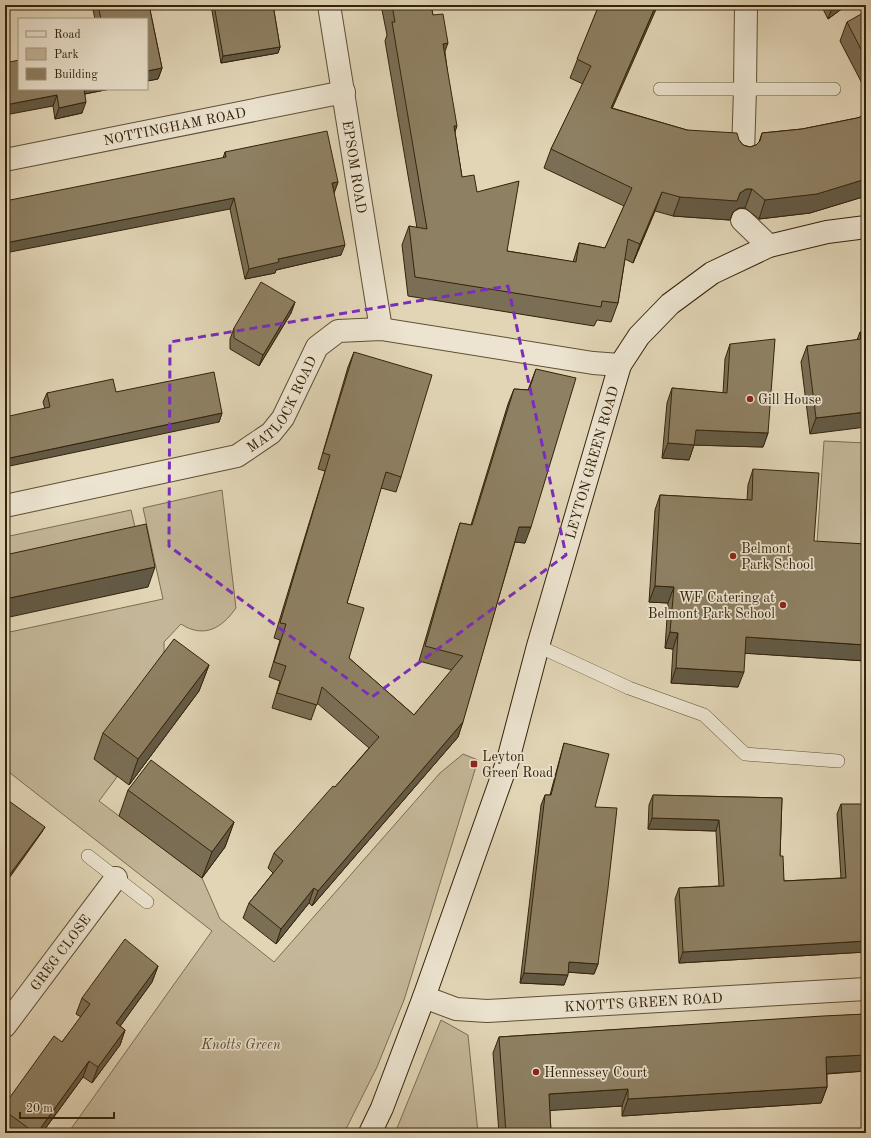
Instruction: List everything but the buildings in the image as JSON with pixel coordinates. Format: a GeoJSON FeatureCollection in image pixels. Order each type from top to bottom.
{"type":"FeatureCollection","features":[{"type":"Feature","properties":{"kind":"street","name":"EPSOM ROAD"},"geometry":{"type":"LineString","coordinates":[[329,5],[381,329]]}},
{"type":"Feature","properties":{"kind":"street"},"geometry":{"type":"LineString","coordinates":[[743,153],[746,5]]}},
{"type":"Feature","properties":{"kind":"street","name":"NOTTINGHAM ROAD"},"geometry":{"type":"LineString","coordinates":[[5,160],[344,92]]}},
{"type":"Feature","properties":{"kind":"street"},"geometry":{"type":"LineString","coordinates":[[742,220],[769,246]]}},
{"type":"Feature","properties":{"kind":"street","name":"LEYTON GREEN ROAD"},"geometry":{"type":"LineString","coordinates":[[370,1133],[382,1108],[424,996],[508,760],[538,646],[620,366],[639,336],[670,304],[712,273],[769,246],[828,232],[866,227]]}},
{"type":"Feature","properties":{"kind":"street","name":"MATLOCK ROAD"},"geometry":{"type":"LineString","coordinates":[[5,506],[237,456],[271,433],[283,418],[317,347],[338,331],[381,329],[620,366]]}},
{"type":"Feature","properties":{"kind":"street","name":"GREG CLOSE"},"geometry":{"type":"LineString","coordinates":[[5,1026],[116,878]]}},
{"type":"Feature","properties":{"kind":"street","name":"KNOTTS GREEN ROAD"},"geometry":{"type":"LineString","coordinates":[[424,996],[456,1009],[487,1011],[866,989]]}},
{"type":"Feature","properties":{"kind":"lane"},"geometry":{"type":"LineString","coordinates":[[660,89],[834,89]]}},
{"type":"Feature","properties":{"kind":"lane"},"geometry":{"type":"LineString","coordinates":[[538,646],[629,688],[704,715],[745,754],[838,761]]}},
{"type":"Feature","properties":{"kind":"lane"},"geometry":{"type":"LineString","coordinates":[[88,856],[147,902]]}},
{"type":"Feature","properties":{"kind":"highlighted area"},"geometry":{"type":"Polygon","coordinates":[[[508,286],[566,555],[372,697],[169,546],[170,342],[508,286]]]}},
{"type":"Feature","properties":{"kind":"green space"},"geometry":{"type":"Polygon","coordinates":[[[824,441],[866,443],[866,546],[817,543],[824,441]]]}},
{"type":"Feature","properties":{"kind":"green space","name":"Knotts Green"},"geometry":{"type":"Polygon","coordinates":[[[222,490],[236,608],[225,621],[212,629],[197,631],[181,624],[164,642],[164,665],[94,759],[117,777],[99,801],[202,878],[220,919],[274,962],[440,773],[463,754],[478,760],[404,1000],[377,1067],[344,1133],[68,1133],[212,931],[5,769],[5,633],[163,599],[143,508],[222,490]]]}},
{"type":"Feature","properties":{"kind":"green space"},"geometry":{"type":"Polygon","coordinates":[[[131,510],[139,544],[5,573],[5,537],[131,510]]]}},
{"type":"Feature","properties":{"kind":"green space"},"geometry":{"type":"Polygon","coordinates":[[[441,1020],[468,1035],[478,1133],[395,1133],[441,1020]]]}},
{"type":"Feature","properties":{"kind":"place","name":"Gill House"},"geometry":{"type":"Point","coordinates":[750,399]}},
{"type":"Feature","properties":{"kind":"place","name":"Belmont Park School"},"geometry":{"type":"Point","coordinates":[733,556]}},
{"type":"Feature","properties":{"kind":"place","name":"WF Catering at Belmont Park School"},"geometry":{"type":"Point","coordinates":[783,605]}},
{"type":"Feature","properties":{"kind":"place","name":"Leyton Green Road"},"geometry":{"type":"Point","coordinates":[474,764]}},
{"type":"Feature","properties":{"kind":"place","name":"Hennessey Court"},"geometry":{"type":"Point","coordinates":[536,1072]}}]}
